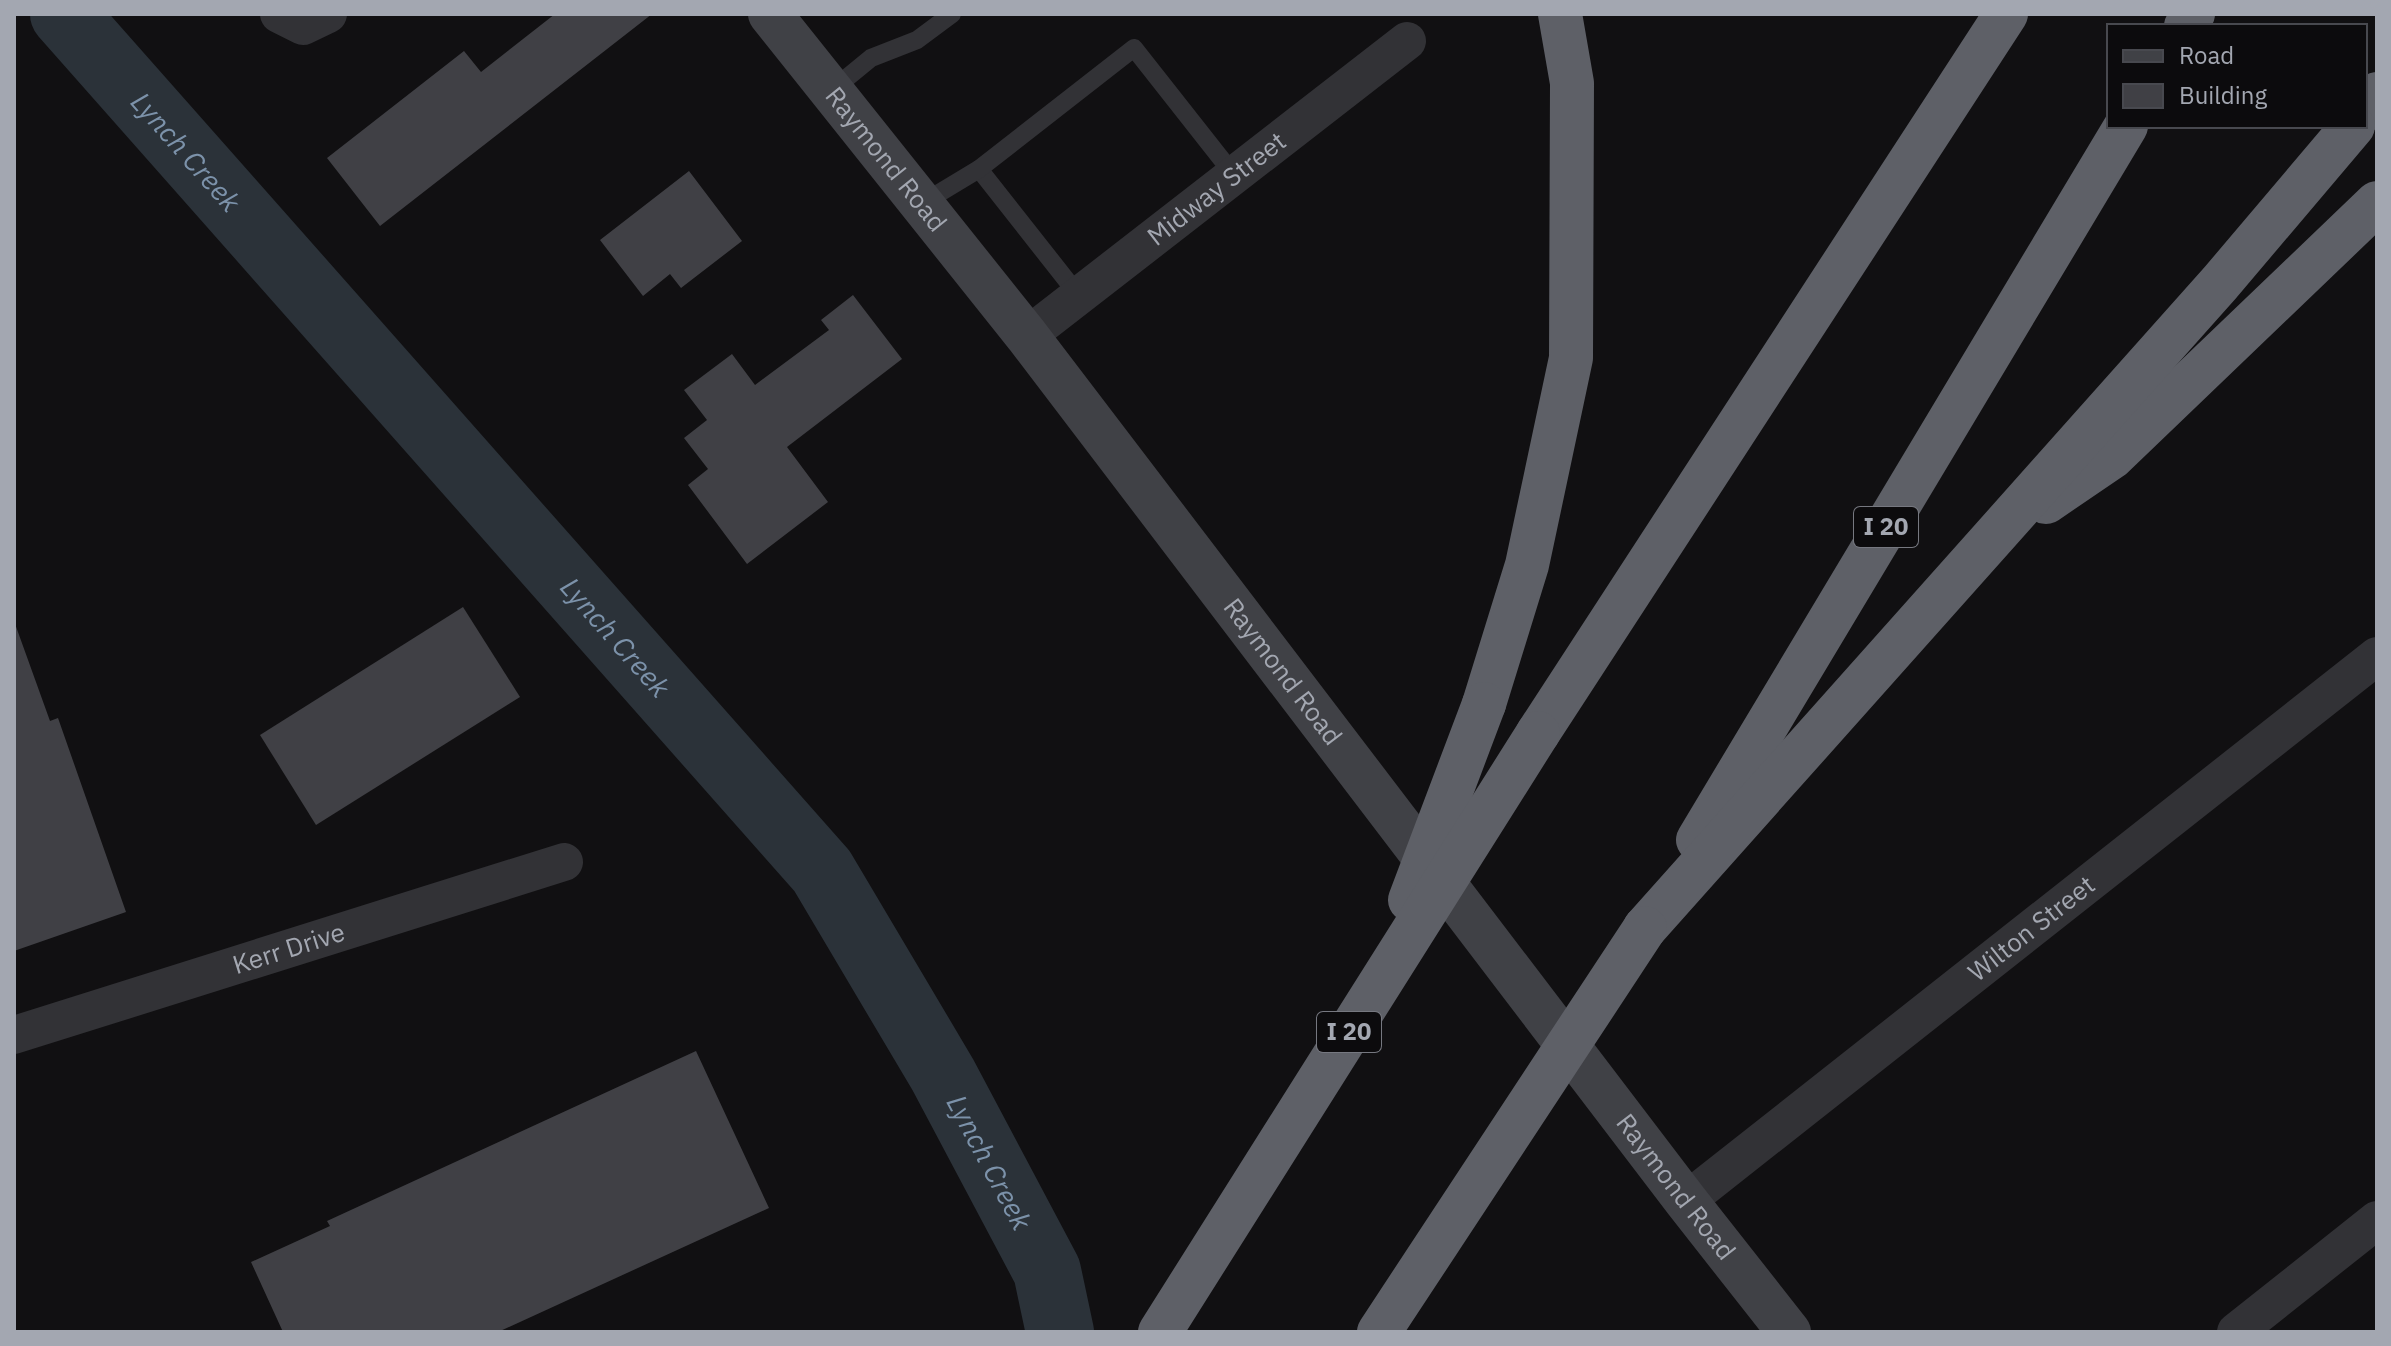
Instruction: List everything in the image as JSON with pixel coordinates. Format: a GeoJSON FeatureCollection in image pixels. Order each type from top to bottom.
{"type":"FeatureCollection","features":[{"type":"Feature","properties":{"kind":"highway"},"geometry":{"type":"LineString","coordinates":[[1377,987],[1484,704],[1527,565],[1571,358],[1572,83],[1560,14]]}},
{"type":"Feature","properties":{"kind":"highway","name":"I 20"},"geometry":{"type":"LineString","coordinates":[[1160,1332],[1538,733],[2006,14]]}},
{"type":"Feature","properties":{"kind":"highway","name":"I 20"},"geometry":{"type":"LineString","coordinates":[[1379,1332],[1645,928],[2125,128]]}},
{"type":"Feature","properties":{"kind":"highway"},"geometry":{"type":"LineString","coordinates":[[1645,928],[2220,283],[2351,128]]}},
{"type":"Feature","properties":{"kind":"highway"},"geometry":{"type":"LineString","coordinates":[[1988,542],[2112,457],[2377,203]]}},
{"type":"Feature","properties":{"kind":"main road","name":"Raymond Road"},"geometry":{"type":"LineString","coordinates":[[770,14],[1027,336],[1789,1332]]}},
{"type":"Feature","properties":{"kind":"street"},"geometry":{"type":"LineString","coordinates":[[279,14],[303,26],[328,14]]}},
{"type":"Feature","properties":{"kind":"street","name":"Midway Street"},"geometry":{"type":"LineString","coordinates":[[1027,336],[1407,41]]}},
{"type":"Feature","properties":{"kind":"street","name":"Wilton Street"},"geometry":{"type":"LineString","coordinates":[[1686,1201],[2377,656]]}},
{"type":"Feature","properties":{"kind":"street","name":"Kerr Drive"},"geometry":{"type":"LineString","coordinates":[[14,1035],[564,862]]}},
{"type":"Feature","properties":{"kind":"street"},"geometry":{"type":"LineString","coordinates":[[2236,1332],[2377,1220]]}},
{"type":"Feature","properties":{"kind":"lane"},"geometry":{"type":"LineString","coordinates":[[832,90],[871,58],[917,40],[952,14]]}},
{"type":"Feature","properties":{"kind":"lane"},"geometry":{"type":"LineString","coordinates":[[921,204],[979,169],[1134,48],[1234,175]]}},
{"type":"Feature","properties":{"kind":"lane"},"geometry":{"type":"LineString","coordinates":[[979,169],[1079,296]]}},
{"type":"Feature","properties":{"kind":"building"},"geometry":{"type":"Polygon","coordinates":[[[555,14],[652,14],[380,226],[327,158],[464,51],[481,72],[555,14]]]}},
{"type":"Feature","properties":{"kind":"building"},"geometry":{"type":"Polygon","coordinates":[[[689,171],[742,241],[681,288],[670,274],[643,296],[600,240],[689,171]]]}},
{"type":"Feature","properties":{"kind":"building"},"geometry":{"type":"Polygon","coordinates":[[[853,295],[902,359],[787,447],[828,502],[747,564],[688,485],[708,469],[684,438],[707,420],[684,390],[732,354],[755,385],[829,330],[821,320],[853,295]]]}},
{"type":"Feature","properties":{"kind":"building"},"geometry":{"type":"Polygon","coordinates":[[[463,607],[520,697],[316,825],[260,735],[463,607]]]}},
{"type":"Feature","properties":{"kind":"building"},"geometry":{"type":"Polygon","coordinates":[[[14,621],[50,721],[58,718],[126,912],[14,951],[14,621]]]}},
{"type":"Feature","properties":{"kind":"building"},"geometry":{"type":"Polygon","coordinates":[[[696,1051],[769,1208],[498,1332],[283,1332],[251,1262],[330,1226],[327,1221],[696,1051]]]}},
{"type":"Feature","properties":{"kind":"waterway","name":"Lynch Creek"},"geometry":{"type":"LineString","coordinates":[[64,14],[822,871],[943,1075],[1047,1271],[1060,1332]]}}]}
